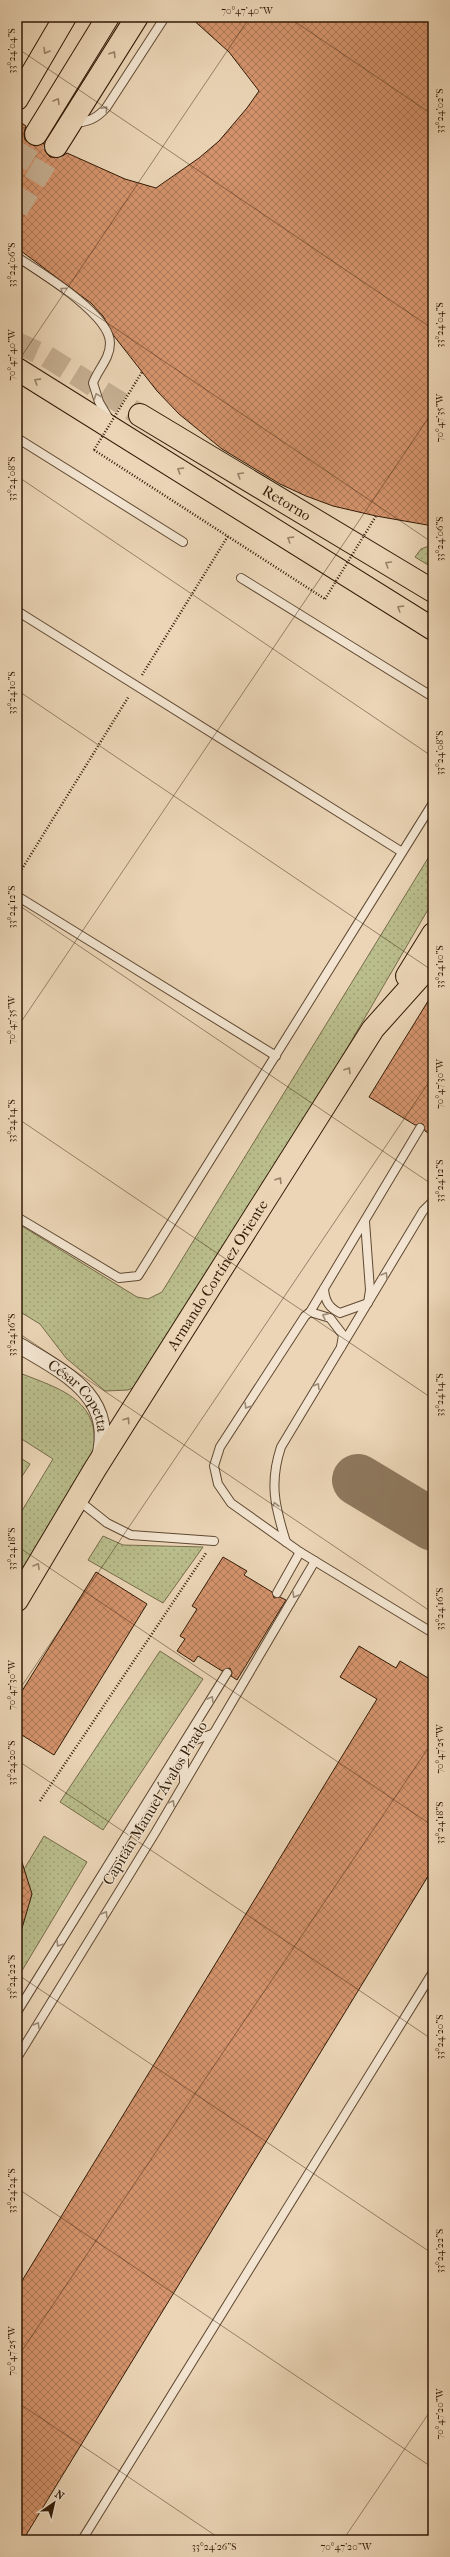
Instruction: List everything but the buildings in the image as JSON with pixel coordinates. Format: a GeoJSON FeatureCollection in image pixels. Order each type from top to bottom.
{"type":"FeatureCollection","features":[{"type":"Feature","properties":{"kind":"highway"},"geometry":{"type":"LineString","coordinates":[[17,99],[65,17]]}},
{"type":"Feature","properties":{"kind":"highway"},"geometry":{"type":"LineString","coordinates":[[36,134],[108,17]]}},
{"type":"Feature","properties":{"kind":"highway"},"geometry":{"type":"LineString","coordinates":[[56,146],[137,17]]}},
{"type":"Feature","properties":{"kind":"highway"},"geometry":{"type":"LineString","coordinates":[[17,369],[433,629]]}},
{"type":"Feature","properties":{"kind":"highway","name":"Retorno"},"geometry":{"type":"LineString","coordinates":[[140,415],[433,592]]}},
{"type":"Feature","properties":{"kind":"highway"},"geometry":{"type":"LineString","coordinates":[[373,1029],[433,934]]}},
{"type":"Feature","properties":{"kind":"highway","name":"Armando Cortínez Oriente"},"geometry":{"type":"LineString","coordinates":[[17,1600],[95,1468],[373,1029],[433,962]]}},
{"type":"Feature","properties":{"kind":"street","name":"César Copetta"},"geometry":{"type":"LineString","coordinates":[[17,1344],[64,1373],[90,1395],[99,1415],[102,1428],[102,1442],[95,1468]]}},
{"type":"Feature","properties":{"kind":"lane"},"geometry":{"type":"LineString","coordinates":[[70,123],[87,122],[98,117],[106,108],[165,17]]}},
{"type":"Feature","properties":{"kind":"lane"},"geometry":{"type":"LineString","coordinates":[[17,257],[84,305],[108,334],[109,352],[93,382],[99,402],[115,430]]}},
{"type":"Feature","properties":{"kind":"lane"},"geometry":{"type":"LineString","coordinates":[[17,438],[183,542]]}},
{"type":"Feature","properties":{"kind":"lane"},"geometry":{"type":"LineString","coordinates":[[240,578],[433,697]]}},
{"type":"Feature","properties":{"kind":"lane"},"geometry":{"type":"LineString","coordinates":[[17,611],[402,852]]}},
{"type":"Feature","properties":{"kind":"lane"},"geometry":{"type":"LineString","coordinates":[[17,1217],[120,1278],[138,1276],[433,803]]}},
{"type":"Feature","properties":{"kind":"lane"},"geometry":{"type":"LineString","coordinates":[[17,896],[276,1056]]}},
{"type":"Feature","properties":{"kind":"lane"},"geometry":{"type":"LineString","coordinates":[[420,1128],[310,1312],[301,1320],[220,1447],[214,1466],[218,1484],[231,1503],[300,1552],[433,1634]]}},
{"type":"Feature","properties":{"kind":"lane"},"geometry":{"type":"LineString","coordinates":[[286,1542],[273,1498],[275,1463],[281,1447],[423,1211],[433,1201]]}},
{"type":"Feature","properties":{"kind":"lane"},"geometry":{"type":"LineString","coordinates":[[365,1221],[370,1290],[368,1303]]}},
{"type":"Feature","properties":{"kind":"lane"},"geometry":{"type":"LineString","coordinates":[[324,1289],[325,1299],[333,1310],[340,1313],[368,1303]]}},
{"type":"Feature","properties":{"kind":"lane"},"geometry":{"type":"LineString","coordinates":[[310,1312],[320,1313],[337,1324],[343,1334],[341,1347]]}},
{"type":"Feature","properties":{"kind":"lane"},"geometry":{"type":"LineString","coordinates":[[76,1499],[107,1523],[131,1535],[214,1541]]}},
{"type":"Feature","properties":{"kind":"lane"},"geometry":{"type":"LineString","coordinates":[[277,1592],[300,1552]]}},
{"type":"Feature","properties":{"kind":"lane","name":"Capitán Manuel Ávalos Prado"},"geometry":{"type":"LineString","coordinates":[[17,2058],[184,1782],[315,1561]]}},
{"type":"Feature","properties":{"kind":"lane","name":"Capitán Manuel Ávalos Prado"},"geometry":{"type":"LineString","coordinates":[[17,2012],[227,1674]]}},
{"type":"Feature","properties":{"kind":"lane"},"geometry":{"type":"LineString","coordinates":[[184,1782],[184,1744],[212,1734]]}},
{"type":"Feature","properties":{"kind":"lane"},"geometry":{"type":"LineString","coordinates":[[82,2540],[433,1972]]}},
{"type":"Feature","properties":{"kind":"path"},"geometry":{"type":"LineString","coordinates":[[142,372],[94,450],[325,599],[376,516]]}},
{"type":"Feature","properties":{"kind":"path"},"geometry":{"type":"LineString","coordinates":[[17,877],[228,536]]}},
{"type":"Feature","properties":{"kind":"path"},"geometry":{"type":"LineString","coordinates":[[40,1801],[214,1541]]}},
{"type":"Feature","properties":{"kind":"green space"},"geometry":{"type":"Polygon","coordinates":[[[429,546],[433,547],[433,568],[415,557],[421,549],[429,546]]]}},
{"type":"Feature","properties":{"kind":"green space"},"geometry":{"type":"Polygon","coordinates":[[[433,850],[433,901],[325,1086],[139,1385],[128,1390],[105,1391],[66,1358],[40,1324],[17,1310],[17,1223],[137,1297],[148,1299],[162,1292],[433,850]]]}},
{"type":"Feature","properties":{"kind":"green space"},"geometry":{"type":"Polygon","coordinates":[[[17,1372],[49,1384],[76,1400],[85,1410],[92,1422],[94,1438],[92,1458],[17,1580],[17,1519],[53,1459],[17,1436],[17,1372]]]}},
{"type":"Feature","properties":{"kind":"green space"},"geometry":{"type":"Polygon","coordinates":[[[17,1456],[30,1464],[17,1484],[17,1456]]]}},
{"type":"Feature","properties":{"kind":"green space"},"geometry":{"type":"Polygon","coordinates":[[[103,1536],[123,1545],[203,1547],[163,1603],[88,1560],[103,1536]]]}},
{"type":"Feature","properties":{"kind":"green space"},"geometry":{"type":"Polygon","coordinates":[[[160,1651],[203,1679],[103,1830],[60,1802],[160,1651]]]}},
{"type":"Feature","properties":{"kind":"green space"},"geometry":{"type":"Polygon","coordinates":[[[44,1836],[87,1862],[17,1979],[17,1881],[44,1836]]]}},
{"type":"Feature","properties":{"kind":"taxiway"},"geometry":{"type":"LineString","coordinates":[[358,1480],[433,1525]]}},
{"type":"Feature","properties":{"kind":"tunnel"},"geometry":{"type":"LineString","coordinates":[[17,165],[36,134]]}},
{"type":"Feature","properties":{"kind":"tunnel"},"geometry":{"type":"LineString","coordinates":[[17,210],[56,146]]}},
{"type":"Feature","properties":{"kind":"tunnel"},"geometry":{"type":"LineString","coordinates":[[17,343],[46,356],[140,415]]}}]}
